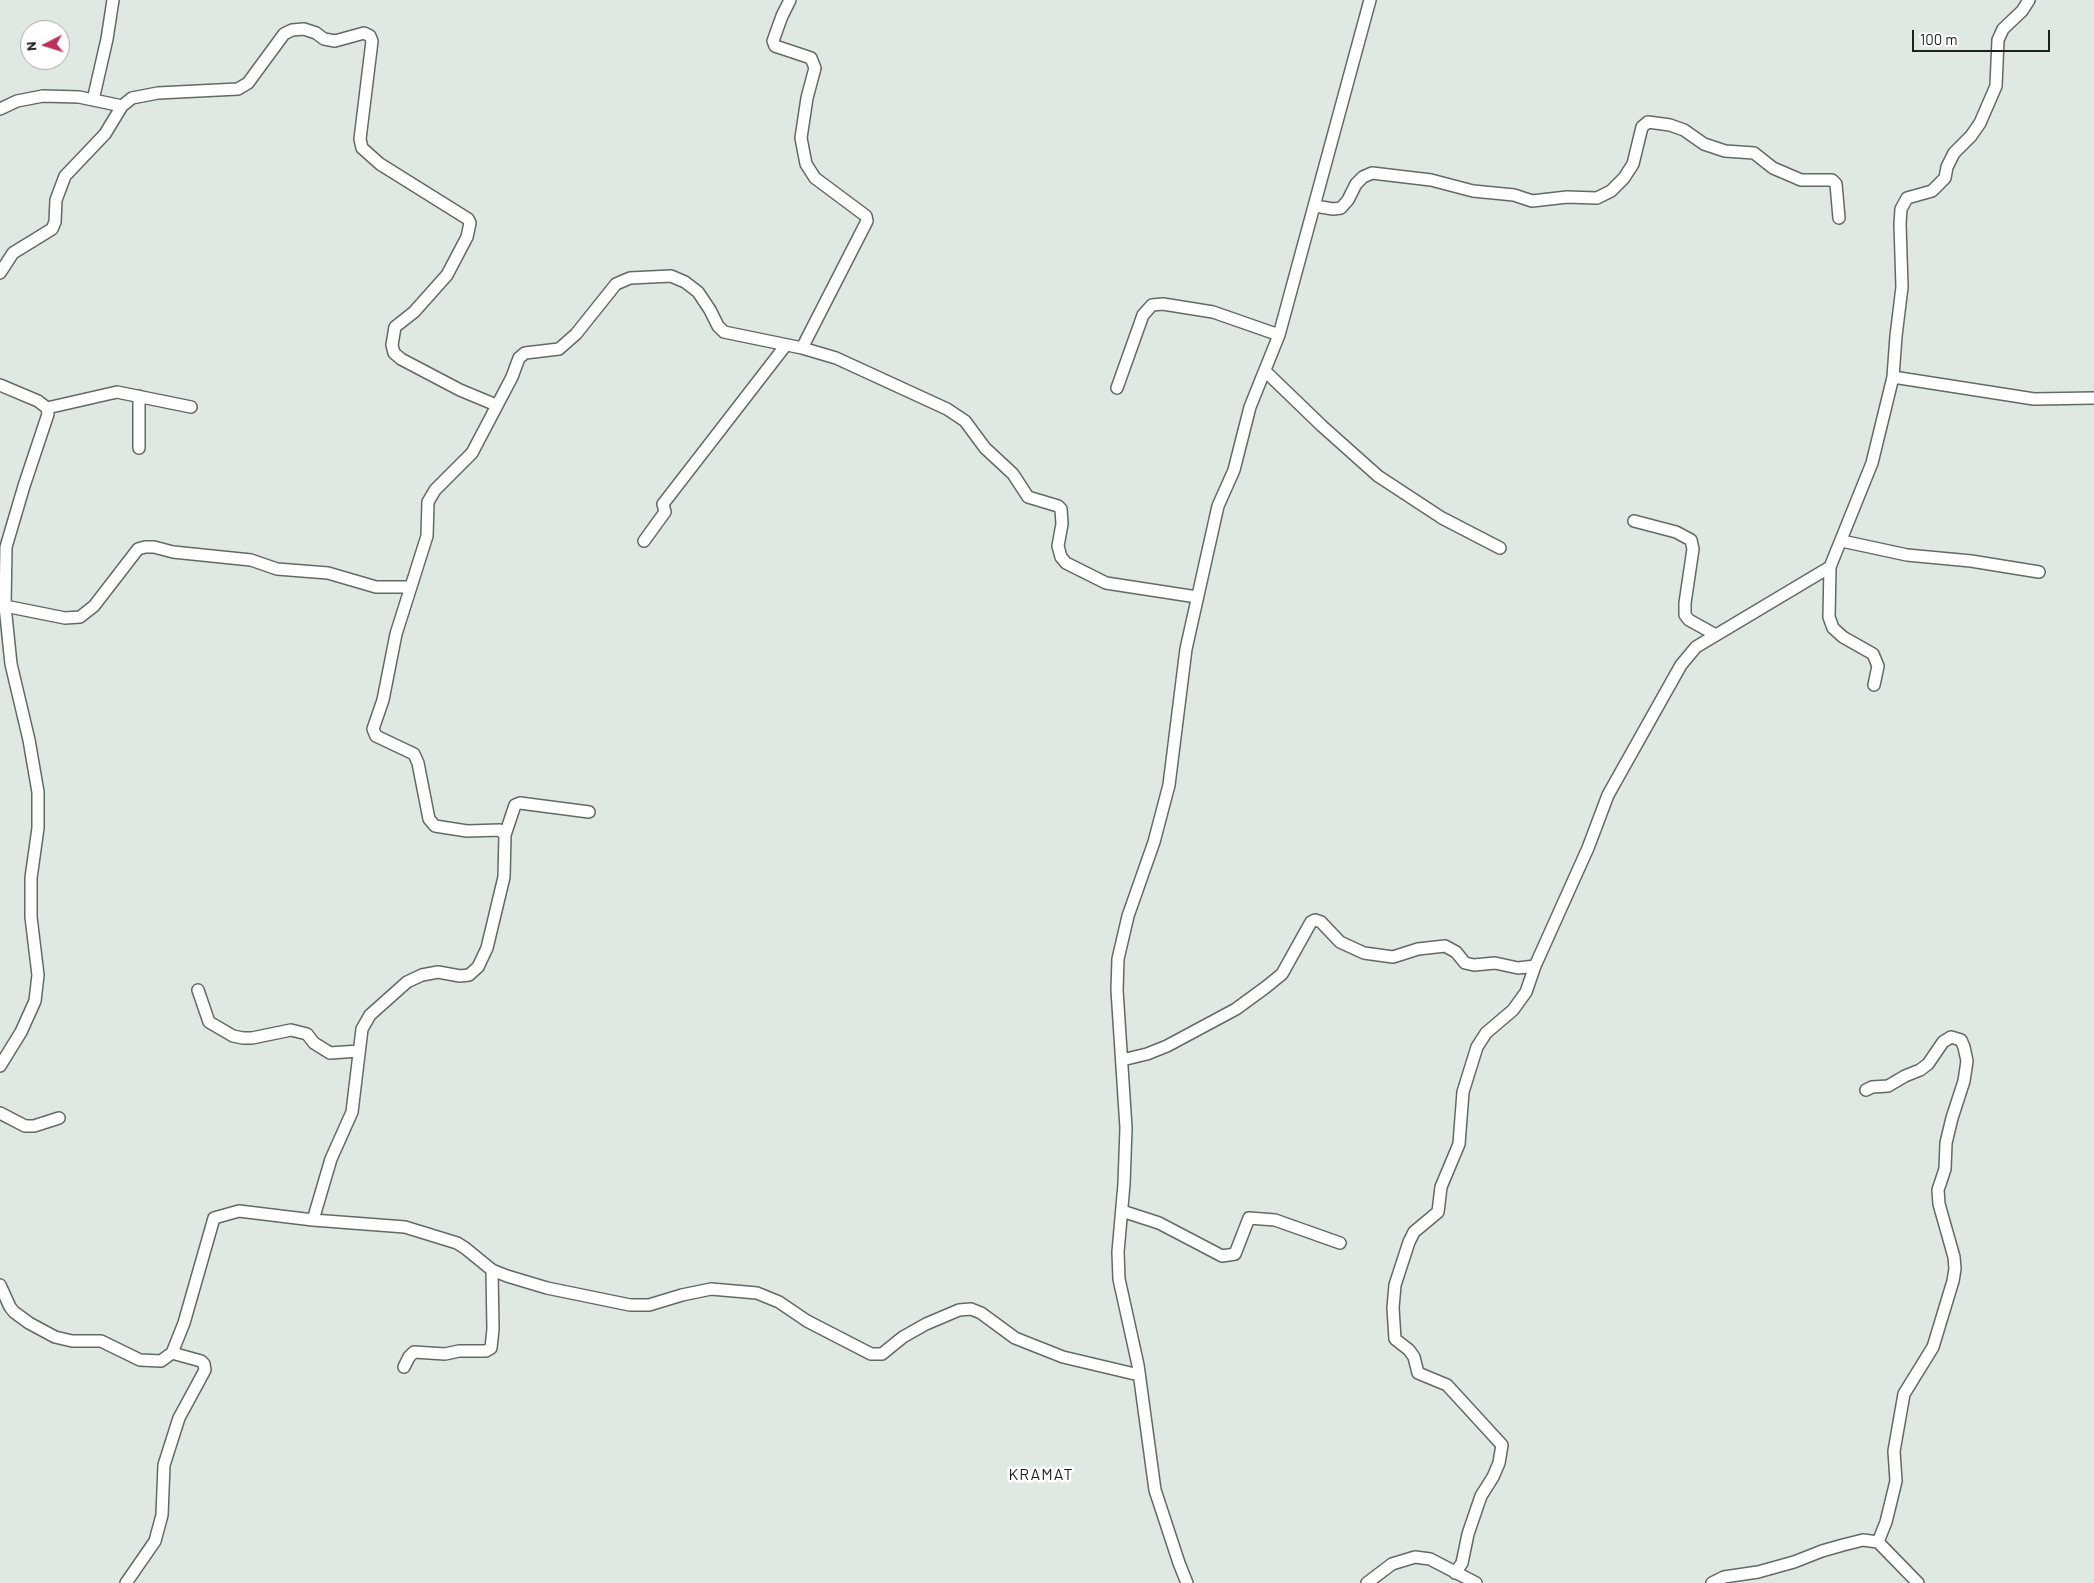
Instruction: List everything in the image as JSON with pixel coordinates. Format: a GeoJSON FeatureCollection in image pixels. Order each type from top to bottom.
{"type":"FeatureCollection","features":[{"type":"Feature","properties":{"kind":"street"},"geometry":{"type":"LineString","coordinates":[[93,100],[107,39],[113,0]]}},
{"type":"Feature","properties":{"kind":"street"},"geometry":{"type":"LineString","coordinates":[[790,0],[773,41],[775,46],[811,58],[814,63],[815,68],[807,98],[801,138],[806,164],[815,178],[828,190],[866,216],[867,221],[802,348]]}},
{"type":"Feature","properties":{"kind":"street"},"geometry":{"type":"LineString","coordinates":[[1187,1583],[1178,1563],[1156,1490],[1139,1375],[1119,1279],[1118,1252],[1126,1158],[1117,990],[1118,959],[1128,916],[1154,842],[1169,785],[1186,649],[1218,506],[1234,470],[1250,407],[1279,335],[1370,0]]}},
{"type":"Feature","properties":{"kind":"street"},"geometry":{"type":"LineString","coordinates":[[1874,685],[1878,660],[1873,654],[1843,637],[1833,628],[1829,617],[1830,567],[1872,463],[1893,377],[1902,287],[1901,209],[1907,198],[1932,191],[1945,178],[1950,158],[1971,136],[1980,123],[1996,86],[1998,40],[2003,29],[2029,0]]}},
{"type":"Feature","properties":{"kind":"street"},"geometry":{"type":"LineString","coordinates":[[0,273],[13,253],[52,229],[55,222],[56,200],[65,176],[106,134],[122,106],[132,98],[158,93],[238,89],[248,83],[284,34],[292,30],[304,29],[316,33],[324,39],[335,41],[364,33],[370,36],[372,41],[360,139],[362,148],[380,164],[468,219],[470,223],[467,237],[447,275],[418,308],[396,327],[392,346],[394,353],[401,359],[460,390],[496,406]]}},
{"type":"Feature","properties":{"kind":"street"},"geometry":{"type":"LineString","coordinates":[[0,109],[17,101],[43,96],[79,97],[122,106]]}},
{"type":"Feature","properties":{"kind":"street"},"geometry":{"type":"LineString","coordinates":[[1315,206],[1333,210],[1341,208],[1363,176],[1372,173],[1431,180],[1473,191],[1514,194],[1532,202],[1567,197],[1597,198],[1611,191],[1634,164],[1642,127],[1648,122],[1670,125],[1684,130],[1704,144],[1726,152],[1754,153],[1773,168],[1801,180],[1832,180],[1836,184],[1839,218]]}},
{"type":"Feature","properties":{"kind":"street"},"geometry":{"type":"LineString","coordinates":[[505,835],[500,830],[467,831],[435,826],[428,819],[418,763],[414,754],[376,736],[373,729],[383,700],[396,634],[427,536],[428,502],[435,490],[472,453],[512,377],[519,358],[525,353],[559,349],[576,334],[616,284],[630,278],[671,276],[685,282],[698,292],[718,326],[724,332],[802,348],[844,362],[947,409],[964,421],[985,448],[1014,474],[1028,497],[1058,506],[1061,509],[1062,524],[1058,546],[1061,557],[1075,570],[1106,583],[1197,598]]}},
{"type":"Feature","properties":{"kind":"street"},"geometry":{"type":"LineString","coordinates":[[1117,388],[1143,315],[1152,305],[1163,304],[1213,312],[1279,335]]}},
{"type":"Feature","properties":{"kind":"street"},"geometry":{"type":"LineString","coordinates":[[644,541],[665,512],[663,504],[786,345]]}},
{"type":"Feature","properties":{"kind":"street"},"geometry":{"type":"LineString","coordinates":[[1265,371],[1378,476],[1442,518],[1500,548]]}},
{"type":"Feature","properties":{"kind":"street"},"geometry":{"type":"LineString","coordinates":[[1893,377],[2034,399],[2094,398]]}},
{"type":"Feature","properties":{"kind":"street"},"geometry":{"type":"LineString","coordinates":[[0,385],[38,401],[47,408]]}},
{"type":"Feature","properties":{"kind":"street"},"geometry":{"type":"LineString","coordinates":[[47,408],[111,392],[191,406]]}},
{"type":"Feature","properties":{"kind":"street"},"geometry":{"type":"LineString","coordinates":[[139,396],[139,448]]}},
{"type":"Feature","properties":{"kind":"street"},"geometry":{"type":"LineString","coordinates":[[0,1066],[21,1032],[35,1001],[38,975],[31,917],[31,878],[38,828],[38,792],[11,664],[2,605],[6,546],[24,486],[47,422],[47,408]]}},
{"type":"Feature","properties":{"kind":"street"},"geometry":{"type":"LineString","coordinates":[[1634,521],[1676,532],[1691,540],[1693,549],[1685,602],[1685,615],[1689,620],[1716,635]]}},
{"type":"Feature","properties":{"kind":"street"},"geometry":{"type":"LineString","coordinates":[[1842,541],[1907,555],[2039,572]]}},
{"type":"Feature","properties":{"kind":"street"},"geometry":{"type":"LineString","coordinates":[[2,605],[65,618],[80,617],[94,606],[138,549],[145,547],[154,547],[173,552],[251,560],[277,569],[328,573],[376,587],[410,587]]}},
{"type":"Feature","properties":{"kind":"street"},"geometry":{"type":"LineString","coordinates":[[1455,1574],[1462,1563],[1468,1534],[1481,1496],[1499,1463],[1502,1445],[1447,1385],[1418,1373],[1414,1357],[1409,1350],[1395,1339],[1393,1308],[1395,1285],[1409,1242],[1414,1232],[1438,1212],[1441,1187],[1459,1144],[1463,1092],[1477,1047],[1486,1032],[1513,1010],[1526,992],[1535,966],[1588,848],[1608,795],[1682,665],[1696,646],[1830,567]]}},
{"type":"Feature","properties":{"kind":"street"},"geometry":{"type":"LineString","coordinates":[[313,1220],[331,1159],[352,1112],[362,1029],[370,1016],[407,982],[422,975],[438,972],[460,976],[468,975],[478,967],[487,948],[504,878],[505,835],[516,805],[520,803],[589,812]]}},
{"type":"Feature","properties":{"kind":"street"},"geometry":{"type":"LineString","coordinates":[[1122,1060],[1147,1054],[1184,1038],[1236,1009],[1282,974],[1311,922],[1315,920],[1321,922],[1340,942],[1364,953],[1393,957],[1418,949],[1446,946],[1456,952],[1465,963],[1474,965],[1485,963],[1518,968],[1535,966]]}},
{"type":"Feature","properties":{"kind":"street"},"geometry":{"type":"LineString","coordinates":[[198,990],[209,1022],[233,1036],[252,1038],[292,1030],[307,1034],[314,1043],[330,1052],[359,1051]]}},
{"type":"Feature","properties":{"kind":"street"},"geometry":{"type":"LineString","coordinates":[[1866,1090],[1872,1087],[1888,1086],[1920,1070],[1928,1064],[1943,1042],[1951,1037],[1961,1040],[1967,1061],[1959,1101],[1952,1118],[1946,1143],[1945,1169],[1938,1190],[1939,1204],[1954,1257],[1955,1269],[1935,1342],[1904,1394],[1894,1451],[1896,1481],[1886,1522],[1878,1542]]}},
{"type":"Feature","properties":{"kind":"street"},"geometry":{"type":"LineString","coordinates":[[0,1113],[25,1126],[34,1126],[59,1118]]}},
{"type":"Feature","properties":{"kind":"street"},"geometry":{"type":"LineString","coordinates":[[0,1285],[14,1312],[29,1323],[55,1337],[72,1341],[101,1340],[140,1360],[161,1361],[172,1353],[184,1323],[214,1218],[239,1210],[313,1220],[405,1227],[457,1243],[492,1270],[548,1288],[639,1306],[711,1289],[757,1293],[779,1302],[807,1322],[872,1354],[882,1354],[903,1337],[926,1324],[959,1310],[971,1310],[981,1313],[1015,1338],[1063,1357],[1139,1375]]}},
{"type":"Feature","properties":{"kind":"street"},"geometry":{"type":"LineString","coordinates":[[1122,1211],[1159,1223],[1222,1256],[1235,1254],[1249,1218],[1275,1220],[1340,1243]]}},
{"type":"Feature","properties":{"kind":"street"},"geometry":{"type":"LineString","coordinates":[[404,1367],[414,1352],[445,1354],[455,1351],[486,1350],[491,1348],[494,1329],[492,1270]]}},
{"type":"Feature","properties":{"kind":"street"},"geometry":{"type":"LineString","coordinates":[[126,1583],[155,1541],[162,1516],[164,1465],[179,1418],[204,1370],[204,1364],[201,1361],[172,1353]]}},
{"type":"Feature","properties":{"kind":"street"},"geometry":{"type":"LineString","coordinates":[[1712,1583],[1724,1577],[1758,1572],[1863,1540],[1878,1542],[1918,1583]]}},
{"type":"Feature","properties":{"kind":"street"},"geometry":{"type":"LineString","coordinates":[[1367,1583],[1392,1564],[1415,1556],[1430,1559],[1455,1574],[1476,1583]]}},
{"type":"Feature","properties":{"kind":"district","name":"KRAMAT"},"geometry":{"type":"Point","coordinates":[1041,1475]}}]}
